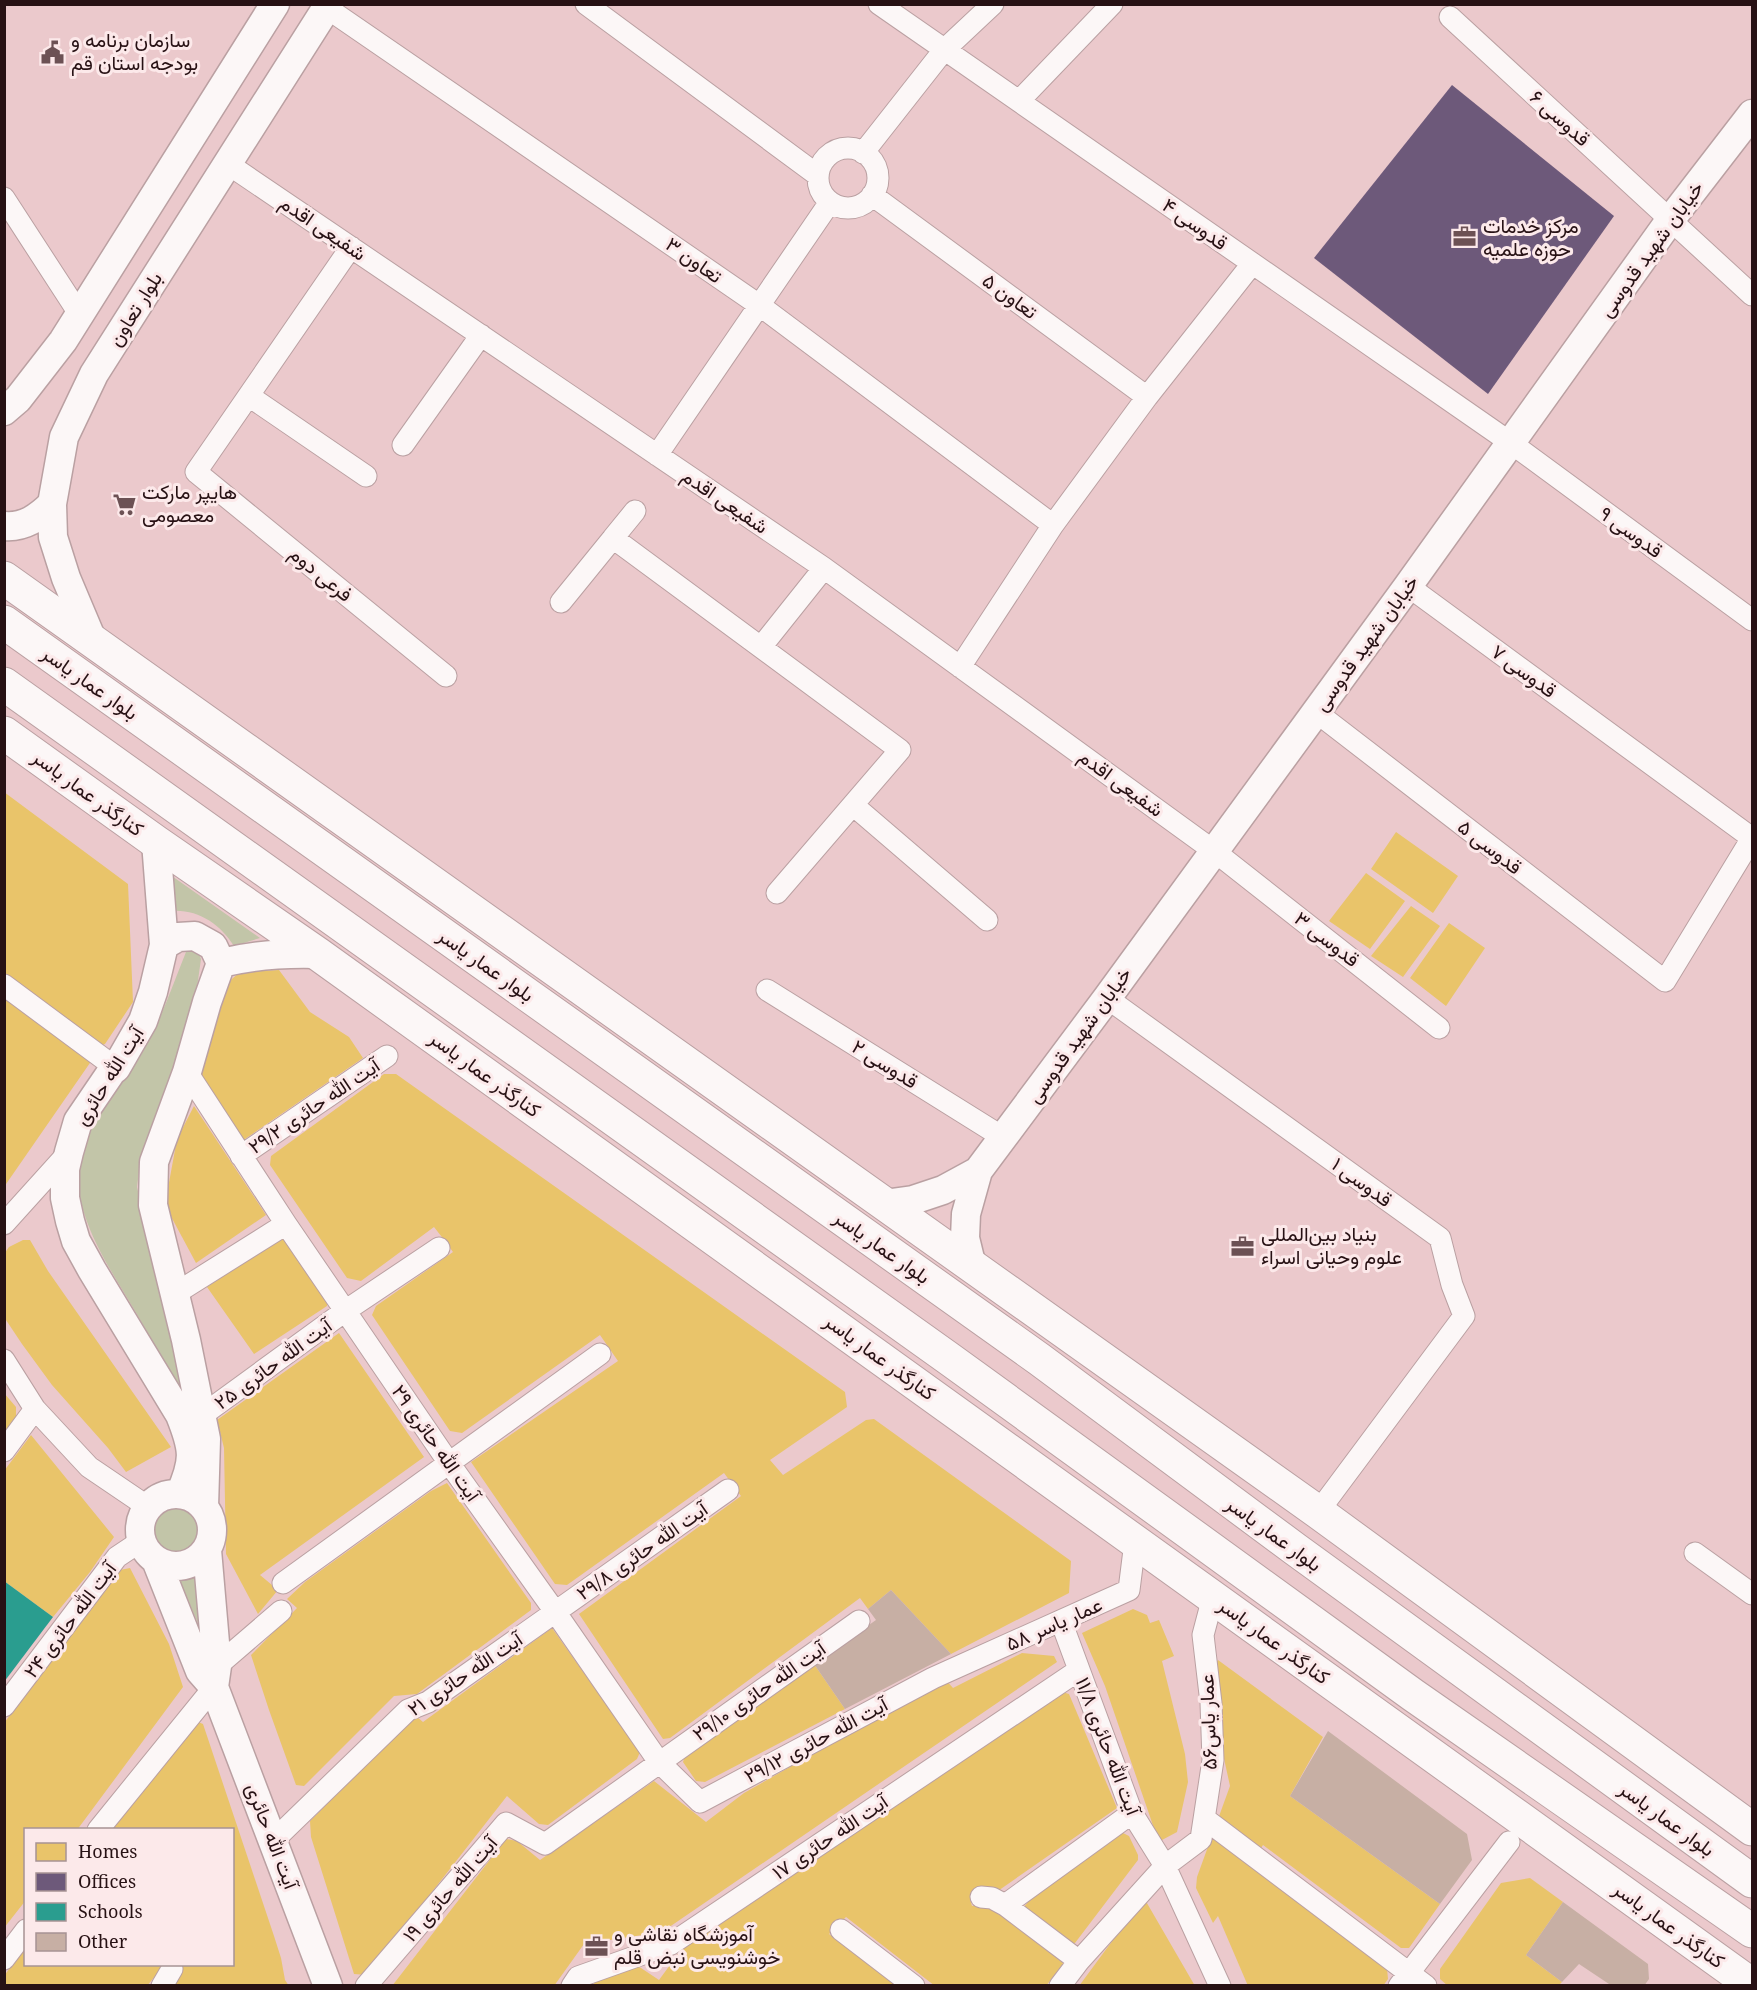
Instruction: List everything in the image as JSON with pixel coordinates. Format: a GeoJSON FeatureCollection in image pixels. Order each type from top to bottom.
{"type":"FeatureCollection","features":[{"type":"Feature","properties":{"kind":"main road"},"geometry":{"type":"LineString","coordinates":[[4,411],[18,399],[63,341],[275,4]]}},
{"type":"Feature","properties":{"kind":"main road","name":"بلوار تعاون"},"geometry":{"type":"LineString","coordinates":[[93,642],[63,568],[54,537],[52,504],[64,437],[94,374],[328,6]]}},
{"type":"Feature","properties":{"kind":"main road","name":"خیابان شهید قدوسی"},"geometry":{"type":"LineString","coordinates":[[978,1171],[1408,586],[1671,219],[1752,114]]}},
{"type":"Feature","properties":{"kind":"main road"},"geometry":{"type":"LineString","coordinates":[[4,526],[26,523],[40,516],[52,504]]}},
{"type":"Feature","properties":{"kind":"main road"},"geometry":{"type":"LineString","coordinates":[[4,578],[1192,1425],[1318,1512],[1752,1829]]}},
{"type":"Feature","properties":{"kind":"main road","name":"بلوار عمار یاسر"},"geometry":{"type":"LineString","coordinates":[[4,622],[1030,1352],[1295,1549],[1752,1881]]}},
{"type":"Feature","properties":{"kind":"main road","name":"بلوار عمار یاسر"},"geometry":{"type":"LineString","coordinates":[[4,684],[948,1358],[1492,1751],[1752,1931]]}},
{"type":"Feature","properties":{"kind":"main road","name":"کنارگذر عمار یاسر"},"geometry":{"type":"LineString","coordinates":[[8,744],[156,842],[318,954],[1752,1985]]}},
{"type":"Feature","properties":{"kind":"main road","name":"آیت الله حائری"},"geometry":{"type":"LineString","coordinates":[[156,842],[164,945],[153,992],[143,1021],[116,1068],[111,1071],[78,1120],[65,1169],[65,1198],[76,1241],[180,1415],[189,1437],[192,1455],[189,1472],[192,1500]]}},
{"type":"Feature","properties":{"kind":"main road"},"geometry":{"type":"LineString","coordinates":[[164,945],[178,937],[195,936],[213,946],[221,963],[187,1072],[154,1162],[153,1205],[173,1295],[186,1340],[206,1439],[192,1500]]}},
{"type":"Feature","properties":{"kind":"main road"},"geometry":{"type":"LineString","coordinates":[[221,963],[249,956],[318,954]]}},
{"type":"Feature","properties":{"kind":"main road"},"geometry":{"type":"LineString","coordinates":[[884,1204],[913,1200],[943,1190],[978,1171]]}},
{"type":"Feature","properties":{"kind":"main road"},"geometry":{"type":"LineString","coordinates":[[972,1267],[965,1238],[966,1214],[978,1171]]}},
{"type":"Feature","properties":{"kind":"main road"},"geometry":{"type":"LineString","coordinates":[[925,1390],[948,1358]]}},
{"type":"Feature","properties":{"kind":"main road"},"geometry":{"type":"LineString","coordinates":[[1192,1425],[1295,1549]]}},
{"type":"Feature","properties":{"kind":"main road"},"geometry":{"type":"LineString","coordinates":[[167,1495],[192,1500],[210,1517],[213,1528],[212,1540],[199,1559],[182,1567],[172,1567],[148,1551],[140,1523],[148,1507],[160,1498],[167,1495]]}},
{"type":"Feature","properties":{"kind":"main road","name":"آیت الله حائری"},"geometry":{"type":"LineString","coordinates":[[207,1550],[216,1676],[328,1986]]}},
{"type":"Feature","properties":{"kind":"main road","name":"آیت الله حائری"},"geometry":{"type":"LineString","coordinates":[[148,1551],[200,1671],[216,1676]]}},
{"type":"Feature","properties":{"kind":"main road"},"geometry":{"type":"LineString","coordinates":[[1356,1700],[1492,1751]]}},
{"type":"Feature","properties":{"kind":"street"},"geometry":{"type":"LineString","coordinates":[[585,4],[816,174]]}},
{"type":"Feature","properties":{"kind":"street","name":"قدوسی ۴"},"geometry":{"type":"LineString","coordinates":[[879,4],[1511,443]]}},
{"type":"Feature","properties":{"kind":"street"},"geometry":{"type":"LineString","coordinates":[[862,153],[944,50],[993,4]]}},
{"type":"Feature","properties":{"kind":"street"},"geometry":{"type":"LineString","coordinates":[[1019,101],[1113,4]]}},
{"type":"Feature","properties":{"kind":"street","name":"تعاون ۳"},"geometry":{"type":"LineString","coordinates":[[328,6],[759,305],[1053,525]]}},
{"type":"Feature","properties":{"kind":"street","name":"قدوسی ۶"},"geometry":{"type":"LineString","coordinates":[[1450,17],[1752,296]]}},
{"type":"Feature","properties":{"kind":"street"},"geometry":{"type":"LineString","coordinates":[[843,147],[854,148],[862,153],[871,158],[877,166],[878,186],[867,203],[858,208],[838,208],[822,195],[816,174],[825,157],[834,151],[843,147]]}},
{"type":"Feature","properties":{"kind":"street","name":"شفیعی اقدم"},"geometry":{"type":"LineString","coordinates":[[228,164],[824,568],[1214,851]]}},
{"type":"Feature","properties":{"kind":"street","name":"تعاون ۵"},"geometry":{"type":"LineString","coordinates":[[872,195],[1148,397]]}},
{"type":"Feature","properties":{"kind":"street"},"geometry":{"type":"LineString","coordinates":[[4,198],[80,315]]}},
{"type":"Feature","properties":{"kind":"street"},"geometry":{"type":"LineString","coordinates":[[657,455],[830,202]]}},
{"type":"Feature","properties":{"kind":"street"},"geometry":{"type":"LineString","coordinates":[[351,247],[249,396],[366,476]]}},
{"type":"Feature","properties":{"kind":"street"},"geometry":{"type":"LineString","coordinates":[[960,667],[1053,525],[1148,397],[1252,264]]}},
{"type":"Feature","properties":{"kind":"street"},"geometry":{"type":"LineString","coordinates":[[403,446],[481,335]]}},
{"type":"Feature","properties":{"kind":"street","name":"فرعی دوم"},"geometry":{"type":"LineString","coordinates":[[249,396],[196,472],[446,676]]}},
{"type":"Feature","properties":{"kind":"street","name":"قدوسی ۹"},"geometry":{"type":"LineString","coordinates":[[1511,443],[1752,620]]}},
{"type":"Feature","properties":{"kind":"street"},"geometry":{"type":"LineString","coordinates":[[561,602],[635,511]]}},
{"type":"Feature","properties":{"kind":"street"},"geometry":{"type":"LineString","coordinates":[[613,537],[900,750],[777,893]]}},
{"type":"Feature","properties":{"kind":"street"},"geometry":{"type":"LineString","coordinates":[[761,647],[824,568]]}},
{"type":"Feature","properties":{"kind":"street","name":"قدوسی ۷"},"geometry":{"type":"LineString","coordinates":[[1408,586],[1752,838]]}},
{"type":"Feature","properties":{"kind":"street","name":"قدوسی ۵"},"geometry":{"type":"LineString","coordinates":[[1316,712],[1665,981],[1752,838]]}},
{"type":"Feature","properties":{"kind":"street"},"geometry":{"type":"LineString","coordinates":[[853,805],[987,920]]}},
{"type":"Feature","properties":{"kind":"street","name":"قدوسی ۳"},"geometry":{"type":"LineString","coordinates":[[1214,851],[1439,1028]]}},
{"type":"Feature","properties":{"kind":"street"},"geometry":{"type":"LineString","coordinates":[[4,985],[116,1068]]}},
{"type":"Feature","properties":{"kind":"street","name":"قدوسی ۲"},"geometry":{"type":"LineString","coordinates":[[767,990],[1004,1138]]}},
{"type":"Feature","properties":{"kind":"street","name":"قدوسی ۱"},"geometry":{"type":"LineString","coordinates":[[1107,998],[1440,1238],[1452,1285],[1464,1316],[1318,1512]]}},
{"type":"Feature","properties":{"kind":"street","name":"آیت الله حائری ۲۹/۲"},"geometry":{"type":"LineString","coordinates":[[241,1156],[387,1056]]}},
{"type":"Feature","properties":{"kind":"street","name":"آیت الله حائری ۲۹"},"geometry":{"type":"LineString","coordinates":[[187,1072],[286,1224],[449,1463],[659,1762],[699,1802]]}},
{"type":"Feature","properties":{"kind":"street"},"geometry":{"type":"LineString","coordinates":[[4,1224],[69,1152]]}},
{"type":"Feature","properties":{"kind":"street"},"geometry":{"type":"LineString","coordinates":[[173,1295],[286,1224]]}},
{"type":"Feature","properties":{"kind":"street","name":"آیت الله حائری ۲۵"},"geometry":{"type":"LineString","coordinates":[[201,1416],[345,1311],[439,1248]]}},
{"type":"Feature","properties":{"kind":"street"},"geometry":{"type":"LineString","coordinates":[[283,1583],[600,1354]]}},
{"type":"Feature","properties":{"kind":"street"},"geometry":{"type":"LineString","coordinates":[[4,1359],[36,1409],[89,1467],[148,1507]]}},
{"type":"Feature","properties":{"kind":"street"},"geometry":{"type":"LineString","coordinates":[[4,1451],[36,1409]]}},
{"type":"Feature","properties":{"kind":"street","name":"آیت الله حائری ۲۹/۸"},"geometry":{"type":"LineString","coordinates":[[556,1613],[728,1490]]}},
{"type":"Feature","properties":{"kind":"street","name":"عمار یاسر ۵۸"},"geometry":{"type":"LineString","coordinates":[[933,1678],[1129,1590],[1135,1542]]}},
{"type":"Feature","properties":{"kind":"street","name":"آیت الله حائری ۲۴"},"geometry":{"type":"LineString","coordinates":[[4,1706],[117,1557],[148,1551]]}},
{"type":"Feature","properties":{"kind":"street"},"geometry":{"type":"LineString","coordinates":[[1695,1552],[1752,1594]]}},
{"type":"Feature","properties":{"kind":"street","name":"عمار یاس۵۶"},"geometry":{"type":"LineString","coordinates":[[1060,1986],[1079,1961],[1165,1866],[1201,1839],[1213,1760],[1212,1703],[1203,1635],[1213,1597]]}},
{"type":"Feature","properties":{"kind":"street"},"geometry":{"type":"LineString","coordinates":[[99,1828],[216,1676],[281,1611]]}},
{"type":"Feature","properties":{"kind":"street","name":"آیت الله حائری ۲۱"},"geometry":{"type":"LineString","coordinates":[[274,1840],[408,1710],[428,1702],[556,1613]]}},
{"type":"Feature","properties":{"kind":"street","name":"آیت الله حائری ۲۹/۱۰"},"geometry":{"type":"LineString","coordinates":[[659,1762],[859,1621]]}},
{"type":"Feature","properties":{"kind":"street","name":"آیت الله حائری ۱۱/۸"},"geometry":{"type":"LineString","coordinates":[[1061,1621],[1132,1813],[1165,1866],[1217,1984]]}},
{"type":"Feature","properties":{"kind":"street","name":"آیت الله حائری ۱۷"},"geometry":{"type":"LineString","coordinates":[[572,1986],[578,1977],[671,1944],[1079,1670]]}},
{"type":"Feature","properties":{"kind":"street","name":"آیت الله حائری ۲۹/۱۲"},"geometry":{"type":"LineString","coordinates":[[699,1802],[933,1678]]}},
{"type":"Feature","properties":{"kind":"street","name":"آیت الله حائری ۱۹"},"geometry":{"type":"LineString","coordinates":[[366,1986],[506,1823],[545,1844],[659,1762]]}},
{"type":"Feature","properties":{"kind":"street"},"geometry":{"type":"LineString","coordinates":[[1005,1905],[1132,1813]]}},
{"type":"Feature","properties":{"kind":"street"},"geometry":{"type":"LineString","coordinates":[[1205,1819],[1411,1981],[1509,1842]]}},
{"type":"Feature","properties":{"kind":"street"},"geometry":{"type":"LineString","coordinates":[[981,1897],[992,1898],[1005,1905],[1079,1961]]}},
{"type":"Feature","properties":{"kind":"street"},"geometry":{"type":"LineString","coordinates":[[841,1930],[914,1986]]}},
{"type":"Feature","properties":{"kind":"street"},"geometry":{"type":"LineString","coordinates":[[4,1959],[24,1933]]}},
{"type":"Feature","properties":{"kind":"green space"},"geometry":{"type":"Polygon","coordinates":[[[169,874],[260,938],[234,946],[222,931],[207,919],[181,911],[171,911],[169,874]]]}},
{"type":"Feature","properties":{"kind":"green space"},"geometry":{"type":"Polygon","coordinates":[[[198,951],[201,959],[194,1009],[151,1134],[139,1172],[137,1187],[187,1401],[92,1235],[79,1194],[78,1172],[80,1151],[90,1126],[131,1071],[145,1047],[186,952],[198,951]]]}},
{"type":"Feature","properties":{"kind":"green space"},"geometry":{"type":"Polygon","coordinates":[[[170,1501],[180,1501],[195,1509],[201,1518],[203,1529],[201,1540],[195,1549],[180,1557],[170,1557],[159,1552],[152,1545],[147,1534],[147,1524],[152,1513],[159,1506],[170,1501]]]}},
{"type":"Feature","properties":{"kind":"green space"},"geometry":{"type":"Polygon","coordinates":[[[195,1568],[207,1644],[177,1575],[195,1568]]]}},
{"type":"Feature","properties":{"kind":"building: Homes"},"geometry":{"type":"Polygon","coordinates":[[[4,792],[128,884],[133,1002],[105,1044],[100,1046],[4,972],[4,792]]]}},
{"type":"Feature","properties":{"kind":"building: Homes"},"geometry":{"type":"Polygon","coordinates":[[[1396,832],[1458,876],[1433,913],[1371,869],[1396,832]]]}},
{"type":"Feature","properties":{"kind":"building: Homes"},"geometry":{"type":"Polygon","coordinates":[[[1366,873],[1405,901],[1370,949],[1329,921],[1366,873]]]}},
{"type":"Feature","properties":{"kind":"building: Homes"},"geometry":{"type":"Polygon","coordinates":[[[1411,906],[1440,926],[1403,977],[1371,956],[1411,906]]]}},
{"type":"Feature","properties":{"kind":"building: Homes"},"geometry":{"type":"Polygon","coordinates":[[[1449,923],[1485,948],[1446,1006],[1410,978],[1449,923]]]}},
{"type":"Feature","properties":{"kind":"building: Homes"},"geometry":{"type":"Polygon","coordinates":[[[279,970],[310,1012],[349,1037],[363,1058],[242,1141],[200,1078],[219,990],[240,972],[279,970]]]}},
{"type":"Feature","properties":{"kind":"building: Homes"},"geometry":{"type":"Polygon","coordinates":[[[4,997],[92,1060],[4,1187],[4,997]]]}},
{"type":"Feature","properties":{"kind":"building: Homes"},"geometry":{"type":"Polygon","coordinates":[[[384,1074],[396,1074],[845,1392],[847,1407],[770,1460],[783,1475],[866,1420],[874,1419],[1071,1561],[1069,1593],[951,1654],[891,1590],[868,1609],[860,1598],[670,1738],[663,1739],[579,1614],[741,1496],[724,1473],[567,1585],[555,1584],[471,1462],[618,1361],[600,1335],[462,1433],[450,1431],[372,1315],[376,1306],[453,1252],[434,1227],[361,1281],[347,1278],[270,1165],[271,1156],[384,1074]]]}},
{"type":"Feature","properties":{"kind":"building: Homes"},"geometry":{"type":"Polygon","coordinates":[[[194,1106],[266,1215],[196,1263],[167,1209],[168,1188],[177,1139],[194,1106]]]}},
{"type":"Feature","properties":{"kind":"building: Homes"},"geometry":{"type":"Polygon","coordinates":[[[284,1235],[327,1295],[327,1306],[254,1354],[207,1287],[284,1235]]]}},
{"type":"Feature","properties":{"kind":"building: Homes"},"geometry":{"type":"Polygon","coordinates":[[[23,1240],[30,1240],[48,1271],[171,1447],[126,1472],[108,1448],[52,1385],[22,1344],[4,1317],[4,1254],[9,1247],[23,1240]]]}},
{"type":"Feature","properties":{"kind":"building: Homes"},"geometry":{"type":"Polygon","coordinates":[[[339,1333],[424,1457],[260,1575],[278,1590],[258,1614],[226,1554],[224,1448],[217,1420],[339,1333]]]}},
{"type":"Feature","properties":{"kind":"building: Homes"},"geometry":{"type":"Polygon","coordinates":[[[4,1393],[16,1407],[16,1418],[4,1433],[4,1393]]]}},
{"type":"Feature","properties":{"kind":"building: Homes"},"geometry":{"type":"Polygon","coordinates":[[[31,1435],[114,1537],[90,1572],[53,1617],[4,1581],[4,1471],[31,1435]]]}},
{"type":"Feature","properties":{"kind":"building: Homes"},"geometry":{"type":"Polygon","coordinates":[[[447,1483],[531,1603],[531,1610],[417,1694],[394,1696],[304,1786],[296,1785],[251,1655],[297,1608],[287,1599],[305,1582],[431,1491],[447,1483]]]}},
{"type":"Feature","properties":{"kind":"building: Homes"},"geometry":{"type":"Polygon","coordinates":[[[130,1568],[169,1644],[183,1687],[78,1828],[24,1828],[24,1903],[4,1928],[4,1723],[120,1570],[130,1568]]]}},
{"type":"Feature","properties":{"kind":"building: Homes"},"geometry":{"type":"Polygon","coordinates":[[[1133,1609],[1147,1615],[1150,1623],[1159,1620],[1174,1656],[1162,1661],[1185,1754],[1188,1782],[1177,1832],[1162,1840],[1157,1837],[1105,1686],[1082,1633],[1133,1609]]]}},
{"type":"Feature","properties":{"kind":"building: Homes"},"geometry":{"type":"Polygon","coordinates":[[[552,1628],[640,1752],[637,1759],[548,1825],[539,1824],[507,1796],[367,1975],[354,1974],[311,1837],[310,1821],[416,1716],[423,1722],[552,1628]]]}},
{"type":"Feature","properties":{"kind":"building: Homes"},"geometry":{"type":"Polygon","coordinates":[[[1022,1653],[1054,1656],[1057,1662],[662,1932],[584,1944],[554,1986],[392,1986],[506,1839],[517,1841],[540,1860],[654,1781],[706,1822],[744,1793],[945,1679],[953,1688],[1022,1653]]]}},
{"type":"Feature","properties":{"kind":"building: Homes"},"geometry":{"type":"Polygon","coordinates":[[[1218,1660],[1323,1737],[1290,1796],[1440,1904],[1409,1948],[1401,1948],[1263,1845],[1249,1866],[1387,1968],[1388,1979],[1383,1986],[1248,1986],[1218,1916],[1213,1923],[1196,1888],[1197,1877],[1230,1786],[1223,1754],[1212,1669],[1218,1660]]]}},
{"type":"Feature","properties":{"kind":"building: Homes"},"geometry":{"type":"Polygon","coordinates":[[[814,1664],[845,1709],[705,1782],[696,1781],[683,1762],[685,1756],[814,1664]]]}},
{"type":"Feature","properties":{"kind":"building: Homes"},"geometry":{"type":"Polygon","coordinates":[[[1062,1692],[1069,1694],[1117,1808],[995,1893],[992,1888],[973,1890],[970,1899],[972,1906],[985,1902],[1061,1956],[1063,1964],[1046,1986],[935,1986],[846,1917],[829,1934],[897,1986],[592,1986],[596,1981],[638,1966],[659,1980],[681,1950],[1062,1692]]]}},
{"type":"Feature","properties":{"kind":"building: Homes"},"geometry":{"type":"Polygon","coordinates":[[[191,1719],[203,1724],[274,1936],[285,1980],[289,1986],[173,1986],[183,1968],[179,1966],[234,1966],[234,1828],[110,1828],[191,1719]]]}},
{"type":"Feature","properties":{"kind":"building: Homes"},"geometry":{"type":"Polygon","coordinates":[[[1123,1833],[1129,1836],[1138,1860],[1075,1943],[1070,1944],[1022,1909],[1030,1900],[1123,1833]]]}},
{"type":"Feature","properties":{"kind":"building: Homes"},"geometry":{"type":"Polygon","coordinates":[[[1530,1878],[1563,1902],[1526,1955],[1562,1982],[1558,1986],[1448,1986],[1440,1979],[1440,1969],[1501,1883],[1530,1878]]]}},
{"type":"Feature","properties":{"kind":"building: Homes"},"geometry":{"type":"Polygon","coordinates":[[[1144,1898],[1195,1986],[1079,1986],[1144,1898]]]}},
{"type":"Feature","properties":{"kind":"building: Homes"},"geometry":{"type":"Polygon","coordinates":[[[24,1949],[24,1966],[163,1966],[147,1986],[4,1986],[4,1976],[24,1949]]]}},
{"type":"Feature","properties":{"kind":"building: Offices","name":"مرکز خدمات حوزه علمیه"},"geometry":{"type":"Polygon","coordinates":[[[1452,85],[1614,216],[1488,394],[1314,258],[1452,85]]]}},
{"type":"Feature","properties":{"kind":"building: Schools"},"geometry":{"type":"Polygon","coordinates":[[[4,1581],[53,1617],[4,1682],[4,1581]]]}},
{"type":"Feature","properties":{"kind":"building: Other"},"geometry":{"type":"Polygon","coordinates":[[[891,1590],[951,1654],[845,1709],[814,1664],[876,1620],[868,1609],[891,1590]]]}},
{"type":"Feature","properties":{"kind":"building: Other"},"geometry":{"type":"Polygon","coordinates":[[[1328,1731],[1467,1834],[1472,1860],[1440,1904],[1290,1796],[1328,1731]]]}},
{"type":"Feature","properties":{"kind":"building: Other"},"geometry":{"type":"Polygon","coordinates":[[[1563,1902],[1648,1964],[1649,1979],[1644,1986],[1612,1986],[1579,1964],[1562,1982],[1526,1955],[1563,1902]]]}},
{"type":"Feature","properties":{"kind":"place","name":"سازمان برنامه و بودجه استان قم"},"geometry":{"type":"Point","coordinates":[53,52]}},
{"type":"Feature","properties":{"kind":"place","name":"مرکز خدمات حوزه علمیه"},"geometry":{"type":"Point","coordinates":[1465,237]}},
{"type":"Feature","properties":{"kind":"place","name":"هایپر مارکت معصومی"},"geometry":{"type":"Point","coordinates":[124,504]}},
{"type":"Feature","properties":{"kind":"place","name":"بنیاد بین‌المللی علوم وحیانی اسراء"},"geometry":{"type":"Point","coordinates":[1243,1246]}},
{"type":"Feature","properties":{"kind":"place","name":"آموزشگاه نقاشی و خوشنویسی نبض قلم"},"geometry":{"type":"Point","coordinates":[596,1946]}}]}
